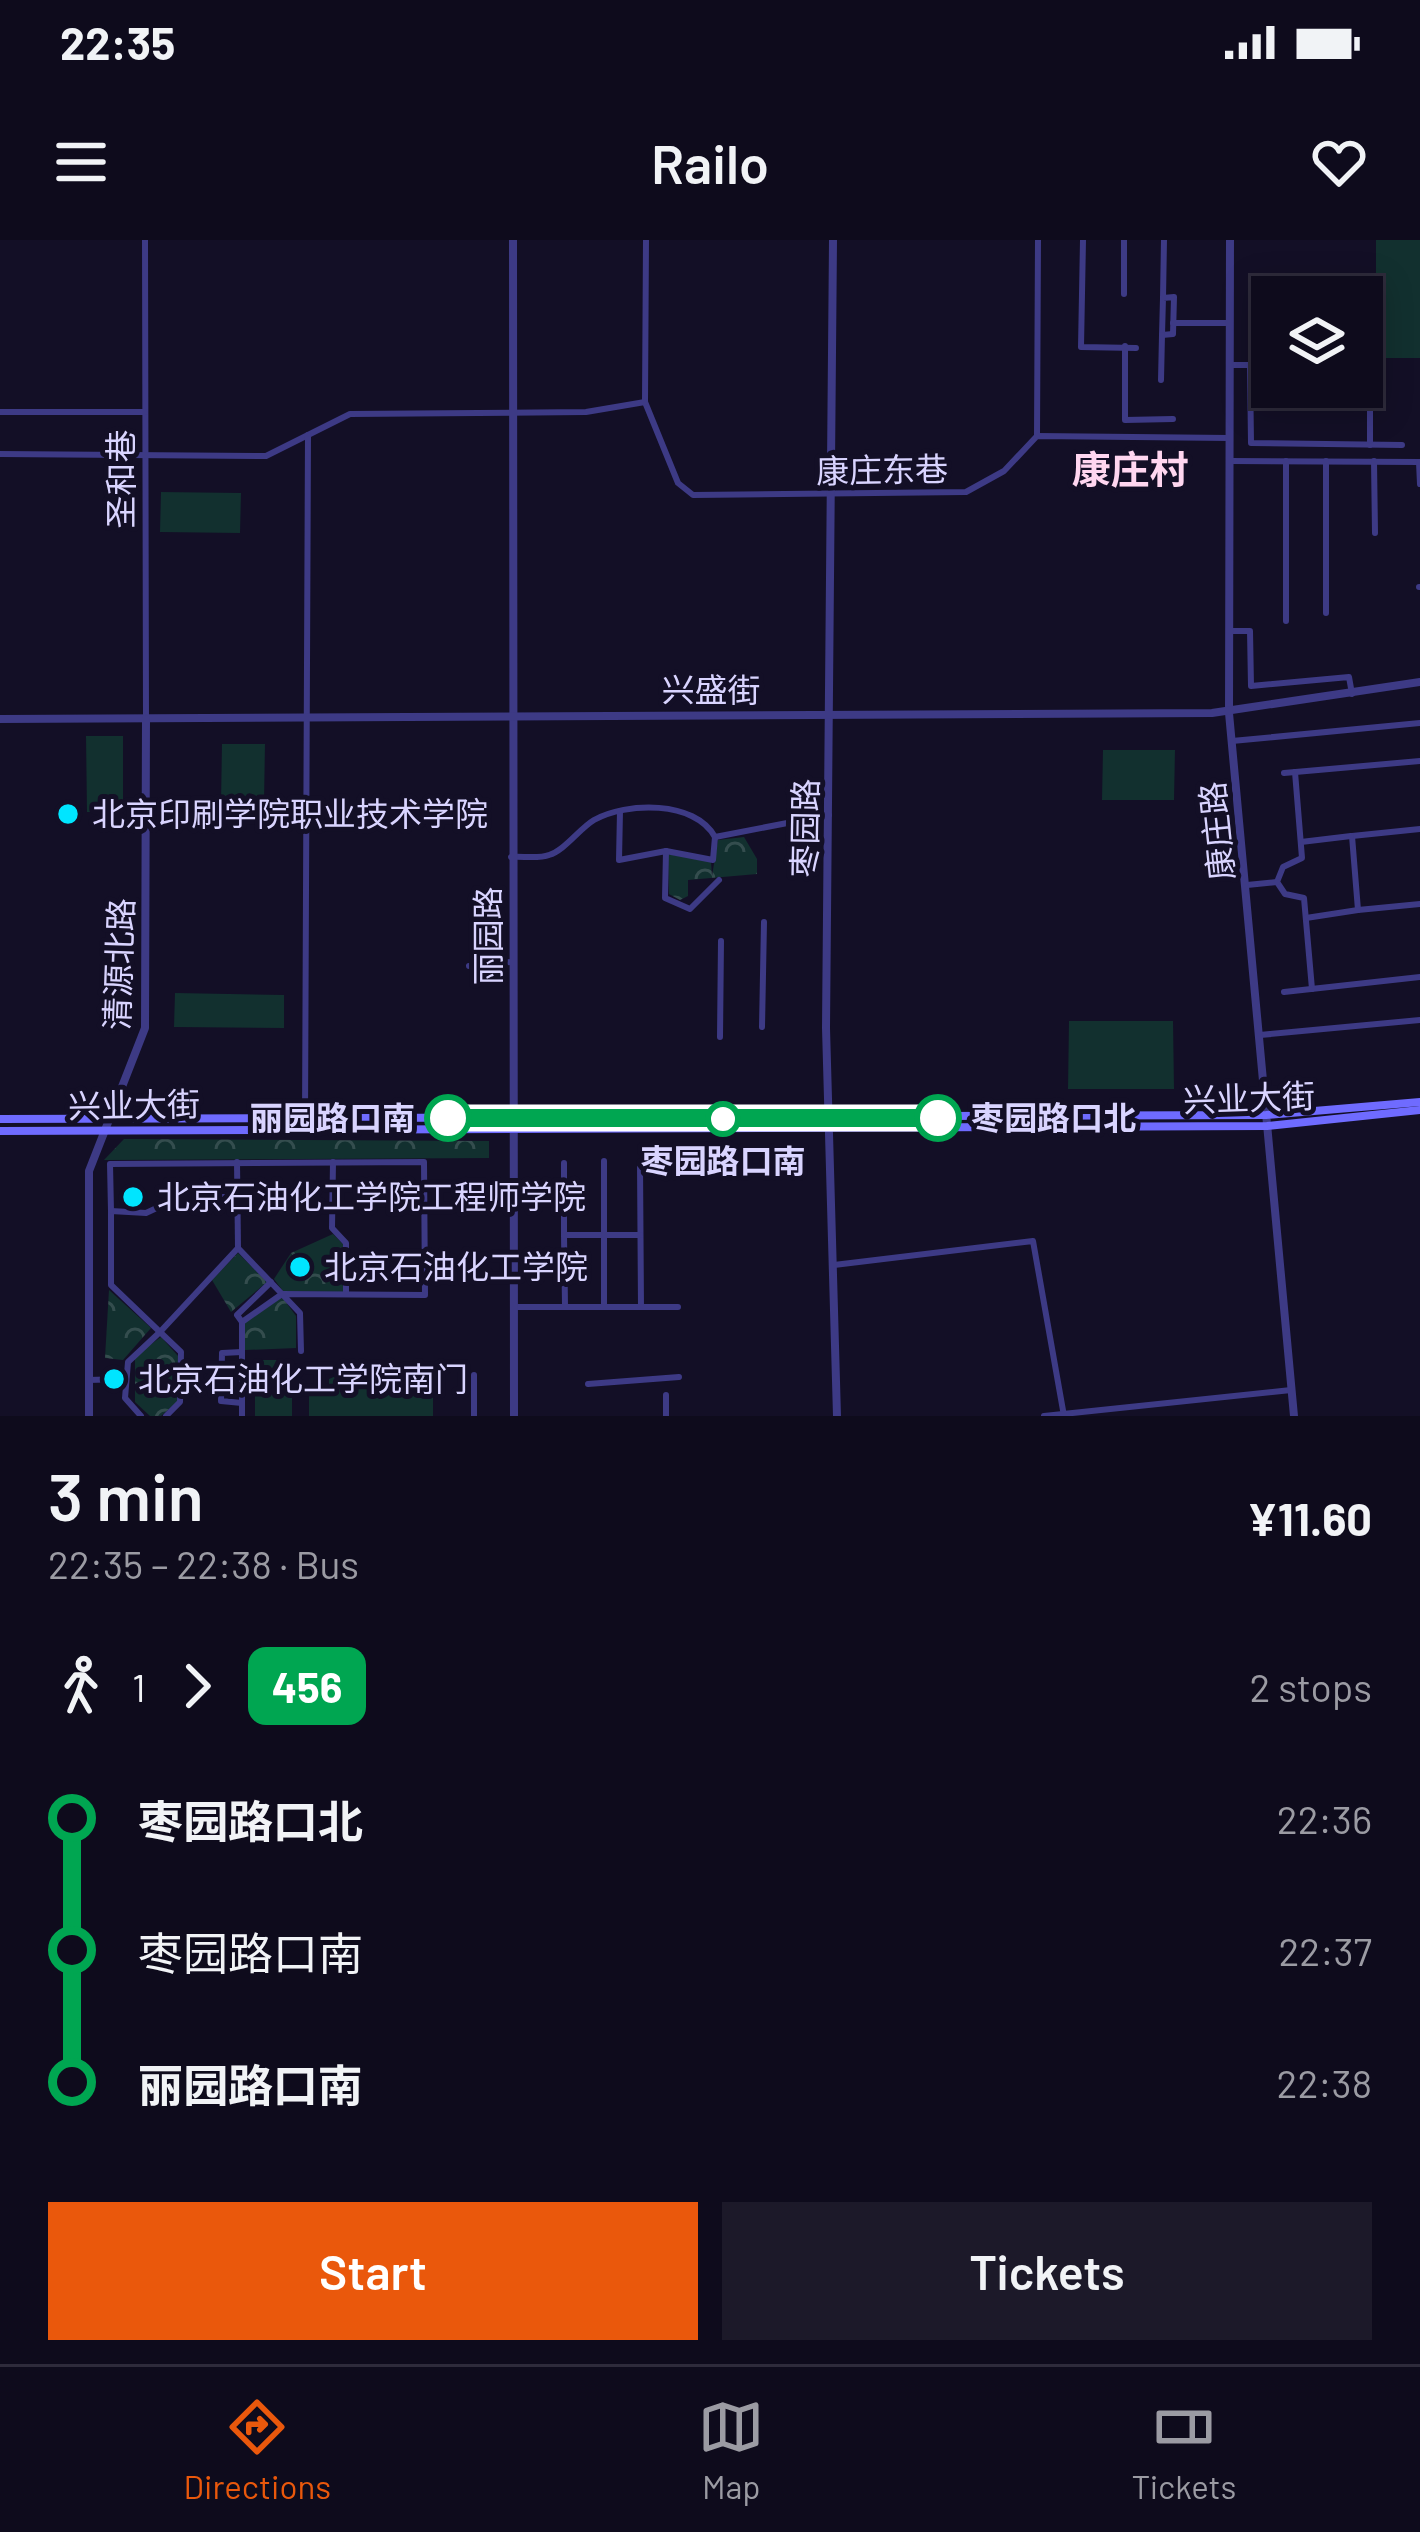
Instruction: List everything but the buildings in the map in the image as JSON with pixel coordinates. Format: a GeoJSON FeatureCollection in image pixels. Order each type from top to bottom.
{"type":"FeatureCollection","features":[{"type":"Feature","properties":{"kind":"main road","name":"兴业大街"},"geometry":{"type":"LineString","coordinates":[[0,1119],[827,1124],[1267,1120],[1420,1106]]}},
{"type":"Feature","properties":{"kind":"main road","name":"兴业大街"},"geometry":{"type":"LineString","coordinates":[[0,1131],[514,1121]]}},
{"type":"Feature","properties":{"kind":"street","name":"圣和巷"},"geometry":{"type":"LineString","coordinates":[[145,240],[146,719]]}},
{"type":"Feature","properties":{"kind":"street","name":"丽园路"},"geometry":{"type":"LineString","coordinates":[[513,240],[514,1416]]}},
{"type":"Feature","properties":{"kind":"street"},"geometry":{"type":"LineString","coordinates":[[0,454],[266,456],[350,414],[586,412],[645,402],[646,240]]}},
{"type":"Feature","properties":{"kind":"street","name":"枣园路"},"geometry":{"type":"LineString","coordinates":[[833,240],[827,1124],[838,1416]]}},
{"type":"Feature","properties":{"kind":"street"},"geometry":{"type":"LineString","coordinates":[[1038,240],[1037,436],[1230,438]]}},
{"type":"Feature","properties":{"kind":"street"},"geometry":{"type":"LineString","coordinates":[[1083,240],[1082,347],[1136,348]]}},
{"type":"Feature","properties":{"kind":"street"},"geometry":{"type":"LineString","coordinates":[[1124,240],[1124,294]]}},
{"type":"Feature","properties":{"kind":"street"},"geometry":{"type":"LineString","coordinates":[[1161,380],[1164,240]]}},
{"type":"Feature","properties":{"kind":"street","name":"康庄路"},"geometry":{"type":"LineString","coordinates":[[1229,240],[1229,713],[1294,1416]]}},
{"type":"Feature","properties":{"kind":"street"},"geometry":{"type":"LineString","coordinates":[[1162,335],[1172,334],[1174,297],[1163,298]]}},
{"type":"Feature","properties":{"kind":"street"},"geometry":{"type":"LineString","coordinates":[[1173,323],[1230,322]]}},
{"type":"Feature","properties":{"kind":"street"},"geometry":{"type":"LineString","coordinates":[[1125,346],[1125,420],[1173,419]]}},
{"type":"Feature","properties":{"kind":"street"},"geometry":{"type":"LineString","coordinates":[[1230,365],[1250,365],[1251,443],[1402,445]]}},
{"type":"Feature","properties":{"kind":"street","name":"康庄东巷"},"geometry":{"type":"LineString","coordinates":[[645,402],[678,483],[693,495],[966,492],[1004,471],[1037,436]]}},
{"type":"Feature","properties":{"kind":"street"},"geometry":{"type":"LineString","coordinates":[[1368,408],[1370,445]]}},
{"type":"Feature","properties":{"kind":"street"},"geometry":{"type":"LineString","coordinates":[[0,412],[145,412]]}},
{"type":"Feature","properties":{"kind":"street"},"geometry":{"type":"LineString","coordinates":[[305,1119],[308,435]]}},
{"type":"Feature","properties":{"kind":"street"},"geometry":{"type":"LineString","coordinates":[[1230,461],[1420,462],[1420,484]]}},
{"type":"Feature","properties":{"kind":"street"},"geometry":{"type":"LineString","coordinates":[[1286,461],[1286,621]]}},
{"type":"Feature","properties":{"kind":"street"},"geometry":{"type":"LineString","coordinates":[[1326,461],[1326,613]]}},
{"type":"Feature","properties":{"kind":"street"},"geometry":{"type":"LineString","coordinates":[[1374,461],[1375,533]]}},
{"type":"Feature","properties":{"kind":"street"},"geometry":{"type":"LineString","coordinates":[[1230,631],[1250,631],[1251,686],[1349,677],[1352,694]]}},
{"type":"Feature","properties":{"kind":"street","name":"兴盛街"},"geometry":{"type":"LineString","coordinates":[[0,719],[1229,713],[1420,682]]}},
{"type":"Feature","properties":{"kind":"street","name":"清源北路"},"geometry":{"type":"LineString","coordinates":[[88,1416],[87,1185],[102,1129],[145,1028],[146,719]]}},
{"type":"Feature","properties":{"kind":"street"},"geometry":{"type":"LineString","coordinates":[[1232,742],[1420,723]]}},
{"type":"Feature","properties":{"kind":"street"},"geometry":{"type":"LineString","coordinates":[[1284,772],[1420,763]]}},
{"type":"Feature","properties":{"kind":"street"},"geometry":{"type":"LineString","coordinates":[[1277,882],[1283,867],[1303,858],[1294,772]]}},
{"type":"Feature","properties":{"kind":"street"},"geometry":{"type":"LineString","coordinates":[[512,857],[549,855],[598,818],[620,811],[673,811],[698,820],[715,837]]}},
{"type":"Feature","properties":{"kind":"street"},"geometry":{"type":"LineString","coordinates":[[620,811],[619,860],[666,851],[712,860],[715,837]]}},
{"type":"Feature","properties":{"kind":"street"},"geometry":{"type":"LineString","coordinates":[[715,837],[829,815]]}},
{"type":"Feature","properties":{"kind":"street"},"geometry":{"type":"LineString","coordinates":[[1301,842],[1420,829]]}},
{"type":"Feature","properties":{"kind":"street"},"geometry":{"type":"LineString","coordinates":[[1352,836],[1358,910]]}},
{"type":"Feature","properties":{"kind":"street"},"geometry":{"type":"LineString","coordinates":[[666,851],[665,898],[690,909],[719,880]]}},
{"type":"Feature","properties":{"kind":"street"},"geometry":{"type":"LineString","coordinates":[[1247,885],[1277,882]]}},
{"type":"Feature","properties":{"kind":"street"},"geometry":{"type":"LineString","coordinates":[[1277,882],[1285,893],[1304,898],[1312,989]]}},
{"type":"Feature","properties":{"kind":"street"},"geometry":{"type":"LineString","coordinates":[[1306,918],[1420,904]]}},
{"type":"Feature","properties":{"kind":"street"},"geometry":{"type":"LineString","coordinates":[[762,1027],[764,922]]}},
{"type":"Feature","properties":{"kind":"street"},"geometry":{"type":"LineString","coordinates":[[720,1037],[721,941]]}},
{"type":"Feature","properties":{"kind":"street"},"geometry":{"type":"LineString","coordinates":[[469,966],[512,962]]}},
{"type":"Feature","properties":{"kind":"street"},"geometry":{"type":"LineString","coordinates":[[1284,992],[1420,977]]}},
{"type":"Feature","properties":{"kind":"street"},"geometry":{"type":"LineString","coordinates":[[1260,1036],[1420,1020]]}},
{"type":"Feature","properties":{"kind":"street"},"geometry":{"type":"LineString","coordinates":[[604,1161],[604,1307]]}},
{"type":"Feature","properties":{"kind":"street"},"geometry":{"type":"LineString","coordinates":[[237,1162],[238,1248],[300,1313],[301,1351]]}},
{"type":"Feature","properties":{"kind":"street"},"geometry":{"type":"LineString","coordinates":[[333,1162],[332,1228],[346,1243],[346,1294]]}},
{"type":"Feature","properties":{"kind":"street"},"geometry":{"type":"LineString","coordinates":[[166,1416],[179,1402],[181,1352],[111,1285],[110,1164],[424,1162],[425,1295],[282,1294],[242,1322]]}},
{"type":"Feature","properties":{"kind":"street"},"geometry":{"type":"LineString","coordinates":[[564,1163],[565,1307]]}},
{"type":"Feature","properties":{"kind":"street"},"geometry":{"type":"LineString","coordinates":[[640,1164],[641,1307]]}},
{"type":"Feature","properties":{"kind":"street"},"geometry":{"type":"LineString","coordinates":[[217,1197],[237,1197]]}},
{"type":"Feature","properties":{"kind":"street"},"geometry":{"type":"LineString","coordinates":[[111,1211],[146,1214],[161,1206]]}},
{"type":"Feature","properties":{"kind":"street"},"geometry":{"type":"LineString","coordinates":[[564,1235],[640,1235]]}},
{"type":"Feature","properties":{"kind":"street"},"geometry":{"type":"LineString","coordinates":[[830,1264],[1033,1241],[1064,1415]]}},
{"type":"Feature","properties":{"kind":"street"},"geometry":{"type":"LineString","coordinates":[[141,1416],[125,1399],[128,1363],[238,1248]]}},
{"type":"Feature","properties":{"kind":"street"},"geometry":{"type":"LineString","coordinates":[[242,1416],[242,1322],[237,1315],[271,1282]]}},
{"type":"Feature","properties":{"kind":"street"},"geometry":{"type":"LineString","coordinates":[[514,1307],[678,1307]]}},
{"type":"Feature","properties":{"kind":"street"},"geometry":{"type":"LineString","coordinates":[[242,1352],[222,1353],[221,1385],[221,1402],[242,1403]]}},
{"type":"Feature","properties":{"kind":"street"},"geometry":{"type":"LineString","coordinates":[[474,1375],[474,1416]]}},
{"type":"Feature","properties":{"kind":"street"},"geometry":{"type":"LineString","coordinates":[[589,1384],[679,1376]]}},
{"type":"Feature","properties":{"kind":"street"},"geometry":{"type":"LineString","coordinates":[[88,1380],[125,1379]]}},
{"type":"Feature","properties":{"kind":"street"},"geometry":{"type":"LineString","coordinates":[[1044,1416],[1292,1390]]}},
{"type":"Feature","properties":{"kind":"street"},"geometry":{"type":"LineString","coordinates":[[666,1395],[667,1416]]}},
{"type":"Feature","properties":{"kind":"street"},"geometry":{"type":"LineString","coordinates":[[1146,1405],[1148,1416]]}},
{"type":"Feature","properties":{"kind":"green space"},"geometry":{"type":"Polygon","coordinates":[[[1376,240],[1420,240],[1420,358],[1383,358],[1383,276],[1376,276],[1376,240]]]}},
{"type":"Feature","properties":{"kind":"green space"},"geometry":{"type":"Polygon","coordinates":[[[161,492],[241,493],[240,533],[160,532],[161,492]]]}},
{"type":"Feature","properties":{"kind":"green space"},"geometry":{"type":"Polygon","coordinates":[[[86,736],[123,736],[123,812],[87,812],[86,736]]]}},
{"type":"Feature","properties":{"kind":"green space"},"geometry":{"type":"Polygon","coordinates":[[[222,744],[265,744],[264,802],[221,802],[222,744]]]}},
{"type":"Feature","properties":{"kind":"green space"},"geometry":{"type":"Polygon","coordinates":[[[1103,750],[1175,750],[1174,800],[1102,800],[1103,750]]]}},
{"type":"Feature","properties":{"kind":"green space"},"geometry":{"type":"Polygon","coordinates":[[[744,837],[757,859],[757,874],[688,880],[688,896],[680,900],[669,894],[668,854],[711,862],[712,876],[718,840],[744,837]]]}},
{"type":"Feature","properties":{"kind":"green space"},"geometry":{"type":"Polygon","coordinates":[[[175,993],[284,995],[284,1028],[174,1027],[175,993]]]}},
{"type":"Feature","properties":{"kind":"green space"},"geometry":{"type":"Polygon","coordinates":[[[1069,1021],[1173,1021],[1174,1089],[1068,1089],[1069,1021]]]}},
{"type":"Feature","properties":{"kind":"green space"},"geometry":{"type":"Polygon","coordinates":[[[124,1139],[489,1141],[489,1158],[104,1160],[124,1139]]]}},
{"type":"Feature","properties":{"kind":"green space"},"geometry":{"type":"Polygon","coordinates":[[[333,1234],[343,1244],[344,1292],[283,1291],[274,1279],[291,1253],[333,1234]]]}},
{"type":"Feature","properties":{"kind":"green space"},"geometry":{"type":"Polygon","coordinates":[[[238,1253],[267,1282],[231,1312],[212,1280],[238,1253]]]}},
{"type":"Feature","properties":{"kind":"green space"},"geometry":{"type":"Polygon","coordinates":[[[109,1290],[151,1328],[123,1360],[105,1358],[109,1290]]]}},
{"type":"Feature","properties":{"kind":"green space"},"geometry":{"type":"Polygon","coordinates":[[[282,1297],[296,1316],[296,1348],[245,1350],[245,1323],[282,1297]]]}},
{"type":"Feature","properties":{"kind":"green space"},"geometry":{"type":"Polygon","coordinates":[[[161,1337],[178,1356],[177,1402],[161,1416],[150,1416],[135,1402],[135,1356],[161,1337]]]}},
{"type":"Feature","properties":{"kind":"green space"},"geometry":{"type":"Polygon","coordinates":[[[255,1360],[292,1360],[292,1416],[255,1416],[255,1360]]]}},
{"type":"Feature","properties":{"kind":"green space"},"geometry":{"type":"Polygon","coordinates":[[[433,1376],[433,1416],[309,1416],[309,1392],[329,1392],[329,1379],[433,1376]]]}},
{"type":"Feature","properties":{"kind":"bus line","name":"456"},"geometry":{"type":"LineString","coordinates":[[448,1118],[938,1118]]}},
{"type":"Feature","properties":{"kind":"place","name":"北京印刷学院职业技术学院"},"geometry":{"type":"Point","coordinates":[68,814]}},
{"type":"Feature","properties":{"kind":"place","name":"丽园路口南"},"geometry":{"type":"Point","coordinates":[448,1118]}},
{"type":"Feature","properties":{"kind":"place","name":"枣园路口北"},"geometry":{"type":"Point","coordinates":[938,1118]}},
{"type":"Feature","properties":{"kind":"place","name":"枣园路口南"},"geometry":{"type":"Point","coordinates":[723,1119]}},
{"type":"Feature","properties":{"kind":"place","name":"北京石油化工学院工程师学院"},"geometry":{"type":"Point","coordinates":[133,1197]}},
{"type":"Feature","properties":{"kind":"place","name":"北京石油化工学院"},"geometry":{"type":"Point","coordinates":[300,1267]}},
{"type":"Feature","properties":{"kind":"place","name":"北京石油化工学院南门"},"geometry":{"type":"Point","coordinates":[114,1379]}},
{"type":"Feature","properties":{"kind":"district","name":"康庄村"},"geometry":{"type":"Point","coordinates":[1130,470]}}]}
